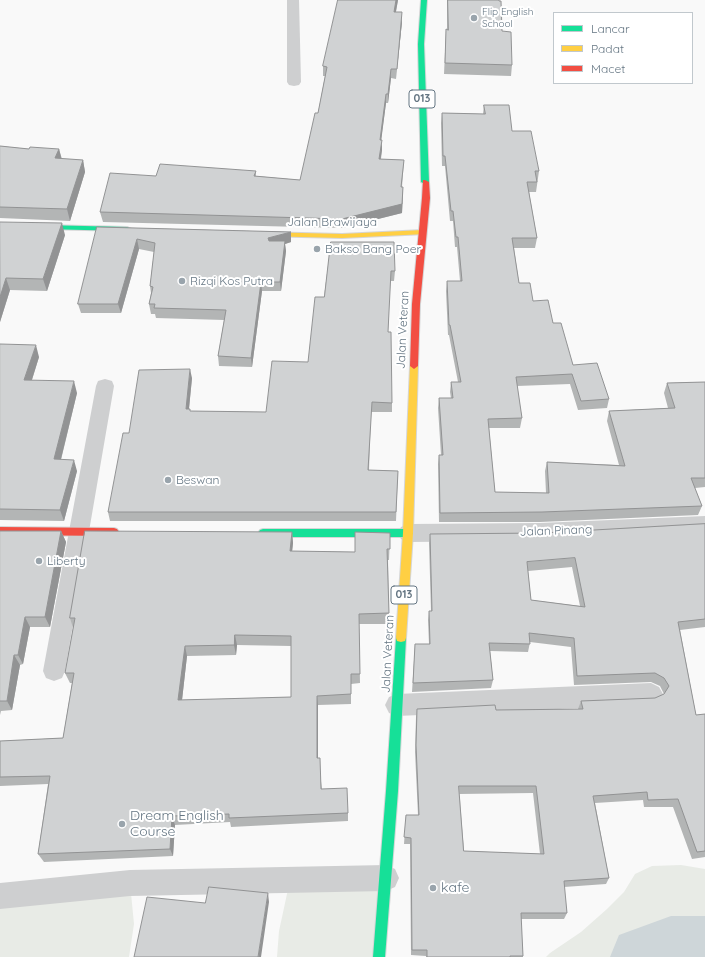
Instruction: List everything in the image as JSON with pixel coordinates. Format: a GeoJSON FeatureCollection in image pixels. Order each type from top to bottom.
{"type":"FeatureCollection","features":[{"type":"Feature","properties":{"kind":"main road","name":"013"},"geometry":{"type":"LineString","coordinates":[[423,232],[426,198],[421,44],[424,0]]}},
{"type":"Feature","properties":{"kind":"main road"},"geometry":{"type":"LineString","coordinates":[[0,226],[135,230]]}},
{"type":"Feature","properties":{"kind":"main road","name":"Jalan Brawijaya"},"geometry":{"type":"LineString","coordinates":[[254,233],[342,236],[423,232]]}},
{"type":"Feature","properties":{"kind":"main road","name":"Jalan Veteran"},"geometry":{"type":"LineString","coordinates":[[379,957],[386,878],[408,533],[416,304],[423,232]]}},
{"type":"Feature","properties":{"kind":"main road"},"geometry":{"type":"LineString","coordinates":[[0,531],[126,532]]}},
{"type":"Feature","properties":{"kind":"main road"},"geometry":{"type":"LineString","coordinates":[[251,532],[408,533]]}},
{"type":"Feature","properties":{"kind":"street"},"geometry":{"type":"LineString","coordinates":[[293,0],[294,82]]}},
{"type":"Feature","properties":{"kind":"street"},"geometry":{"type":"LineString","coordinates":[[54,670],[105,386]]}},
{"type":"Feature","properties":{"kind":"street","name":"Jalan Pinang"},"geometry":{"type":"LineString","coordinates":[[408,533],[540,532],[705,524]]}},
{"type":"Feature","properties":{"kind":"street"},"geometry":{"type":"LineString","coordinates":[[397,705],[651,694]]}},
{"type":"Feature","properties":{"kind":"street"},"geometry":{"type":"LineString","coordinates":[[0,896],[130,883],[386,878]]}},
{"type":"Feature","properties":{"kind":"shaded area"},"geometry":{"type":"Polygon","coordinates":[[[681,865],[705,869],[705,957],[546,957],[581,932],[607,909],[624,892],[635,874],[652,866],[681,865]]]}},
{"type":"Feature","properties":{"kind":"shaded area"},"geometry":{"type":"Polygon","coordinates":[[[386,878],[379,957],[277,957],[279,931],[290,880],[386,878]]]}},
{"type":"Feature","properties":{"kind":"shaded area"},"geometry":{"type":"Polygon","coordinates":[[[130,883],[134,924],[129,957],[0,957],[0,896],[130,883]]]}},
{"type":"Feature","properties":{"kind":"building"},"geometry":{"type":"Polygon","coordinates":[[[338,0],[396,0],[394,12],[402,12],[397,69],[391,69],[388,94],[386,94],[379,159],[404,160],[401,187],[403,187],[402,204],[342,219],[100,212],[110,173],[156,176],[160,164],[256,171],[254,176],[300,180],[315,113],[318,113],[327,67],[323,66],[338,0]]]}},
{"type":"Feature","properties":{"kind":"building"},"geometry":{"type":"Polygon","coordinates":[[[448,0],[501,1],[502,31],[511,32],[512,65],[445,63],[446,29],[448,30],[448,0]]]}},
{"type":"Feature","properties":{"kind":"building"},"geometry":{"type":"Polygon","coordinates":[[[484,105],[509,105],[512,131],[531,131],[539,171],[535,171],[537,182],[527,182],[537,238],[512,238],[519,283],[530,283],[533,301],[548,300],[553,323],[561,323],[573,365],[597,363],[609,399],[581,401],[572,374],[516,377],[522,418],[488,419],[495,492],[549,493],[547,462],[625,466],[609,411],[675,408],[667,383],[705,382],[705,478],[691,478],[702,506],[542,512],[440,513],[439,455],[443,455],[439,398],[453,398],[451,382],[461,382],[449,325],[447,281],[462,281],[458,237],[456,237],[453,211],[451,211],[445,156],[443,156],[442,113],[485,114],[484,105]]]}},
{"type":"Feature","properties":{"kind":"building"},"geometry":{"type":"Polygon","coordinates":[[[0,146],[29,149],[30,147],[59,149],[55,158],[83,160],[67,209],[0,207],[0,146]]]}},
{"type":"Feature","properties":{"kind":"building"},"geometry":{"type":"Polygon","coordinates":[[[0,222],[62,223],[43,279],[6,278],[0,297],[0,222]]]}},
{"type":"Feature","properties":{"kind":"building"},"geometry":{"type":"Polygon","coordinates":[[[97,227],[291,232],[268,238],[269,241],[285,241],[280,282],[261,282],[251,358],[218,356],[226,310],[154,308],[155,304],[149,304],[153,287],[150,286],[155,243],[137,239],[118,304],[78,304],[97,227]]]}},
{"type":"Feature","properties":{"kind":"building"},"geometry":{"type":"Polygon","coordinates":[[[331,242],[394,242],[395,271],[391,271],[388,332],[391,332],[392,403],[372,402],[368,470],[398,471],[396,512],[108,512],[123,433],[129,433],[139,370],[190,369],[186,409],[190,409],[190,411],[266,412],[272,361],[308,362],[315,297],[324,297],[331,242]]]}},
{"type":"Feature","properties":{"kind":"building"},"geometry":{"type":"Polygon","coordinates":[[[0,344],[36,345],[24,380],[74,381],[54,459],[74,460],[60,510],[0,509],[0,344]]]}},
{"type":"Feature","properties":{"kind":"building"},"geometry":{"type":"Polygon","coordinates":[[[705,524],[705,619],[678,622],[696,715],[705,714],[705,851],[697,852],[678,799],[648,800],[647,792],[593,796],[609,878],[564,881],[567,913],[521,913],[523,956],[427,957],[427,950],[412,950],[411,838],[404,837],[406,815],[419,815],[416,745],[417,709],[495,705],[496,710],[583,709],[581,701],[655,698],[664,694],[669,686],[664,678],[655,673],[577,676],[574,638],[529,633],[530,644],[489,643],[493,680],[413,683],[415,644],[430,644],[429,611],[432,611],[430,534],[542,533],[705,524]],[[575,558],[527,562],[531,600],[585,607],[575,558]],[[459,786],[464,851],[544,854],[536,786],[459,786]]]}},
{"type":"Feature","properties":{"kind":"building"},"geometry":{"type":"Polygon","coordinates":[[[0,531],[61,531],[45,617],[25,617],[18,655],[14,655],[7,701],[0,701],[0,531]]]}},
{"type":"Feature","properties":{"kind":"building"},"geometry":{"type":"Polygon","coordinates":[[[85,531],[292,532],[290,551],[355,552],[355,532],[390,533],[390,549],[387,549],[389,613],[359,614],[360,674],[351,674],[351,694],[317,696],[317,758],[320,758],[321,789],[347,788],[348,813],[229,818],[229,814],[172,816],[170,849],[38,854],[50,776],[0,777],[0,741],[63,738],[74,673],[65,673],[75,618],[70,618],[85,531]],[[235,635],[234,645],[185,646],[178,700],[291,697],[291,636],[235,635]]]}},
{"type":"Feature","properties":{"kind":"building"},"geometry":{"type":"Polygon","coordinates":[[[209,887],[268,893],[258,957],[134,957],[147,897],[205,903],[209,887]]]}},
{"type":"Feature","properties":{"kind":"waterway"},"geometry":{"type":"LineString","coordinates":[[641,957],[671,947],[705,947]]}},
{"type":"Feature","properties":{"kind":"traffic: fast"},"geometry":{"type":"LineString","coordinates":[[424,0],[421,44],[425,182]]}},
{"type":"Feature","properties":{"kind":"traffic: fast"},"geometry":{"type":"LineString","coordinates":[[0,226],[127,229]]}},
{"type":"Feature","properties":{"kind":"traffic: fast"},"geometry":{"type":"LineString","coordinates":[[263,533],[408,533]]}},
{"type":"Feature","properties":{"kind":"traffic: fast"},"geometry":{"type":"LineString","coordinates":[[379,957],[392,791],[401,638]]}},
{"type":"Feature","properties":{"kind":"traffic: slow"},"geometry":{"type":"LineString","coordinates":[[261,234],[342,236],[423,232]]}},
{"type":"Feature","properties":{"kind":"traffic: slow"},"geometry":{"type":"LineString","coordinates":[[401,638],[408,533],[414,366]]}},
{"type":"Feature","properties":{"kind":"traffic: jam"},"geometry":{"type":"LineString","coordinates":[[414,366],[416,304],[426,198],[425,182]]}},
{"type":"Feature","properties":{"kind":"traffic: jam"},"geometry":{"type":"LineString","coordinates":[[0,531],[114,532]]}},
{"type":"Feature","properties":{"kind":"place","name":"Flip English School"},"geometry":{"type":"Point","coordinates":[474,18]}},
{"type":"Feature","properties":{"kind":"place","name":"Bakso Bang Poer"},"geometry":{"type":"Point","coordinates":[317,249]}},
{"type":"Feature","properties":{"kind":"place","name":"Rizqi Kos Putra"},"geometry":{"type":"Point","coordinates":[182,281]}},
{"type":"Feature","properties":{"kind":"place","name":"Beswan"},"geometry":{"type":"Point","coordinates":[168,480]}},
{"type":"Feature","properties":{"kind":"place","name":"Liberty"},"geometry":{"type":"Point","coordinates":[39,561]}},
{"type":"Feature","properties":{"kind":"place","name":"Dream English Course"},"geometry":{"type":"Point","coordinates":[122,824]}},
{"type":"Feature","properties":{"kind":"place","name":"kafe"},"geometry":{"type":"Point","coordinates":[433,888]}}]}
